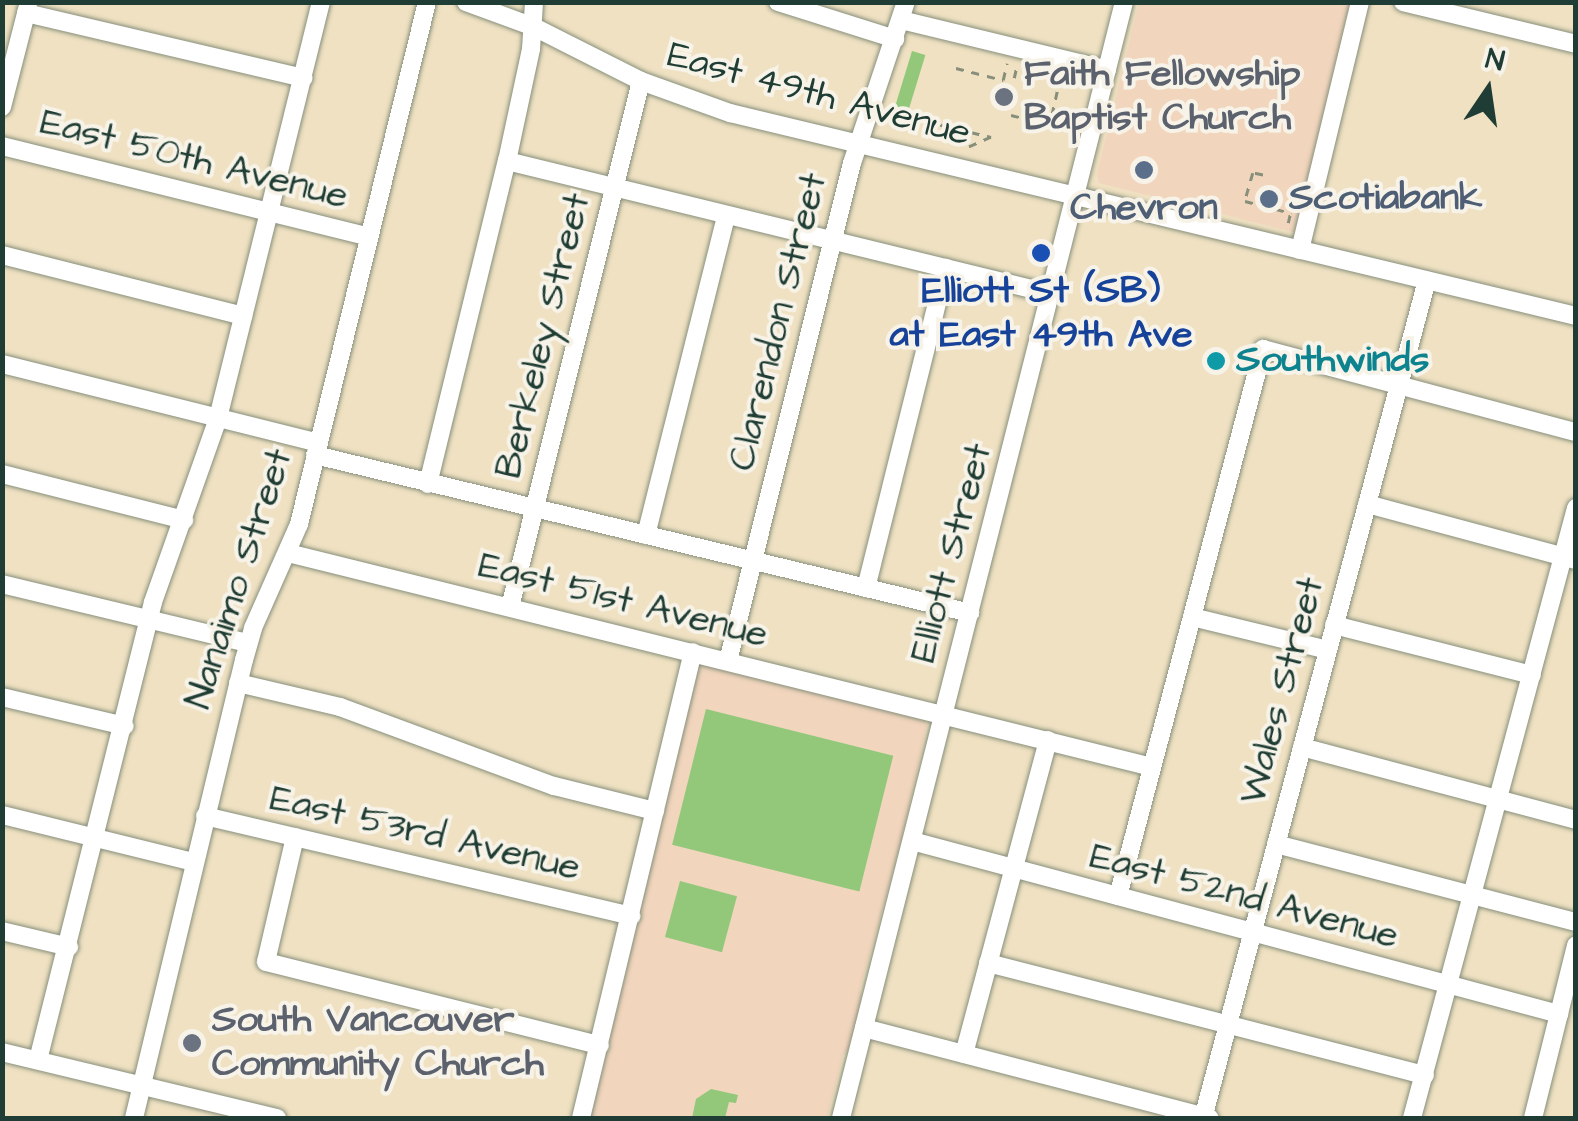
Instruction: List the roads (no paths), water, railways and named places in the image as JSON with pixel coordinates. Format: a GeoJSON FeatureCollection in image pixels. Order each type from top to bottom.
{"type":"FeatureCollection","features":[{"type":"Feature","properties":{"kind":"street"},"geometry":{"type":"LineString","coordinates":[[38,1060],[70,948],[149,620],[218,418],[321,2]]}},
{"type":"Feature","properties":{"kind":"street","name":"Nanaimo Street"},"geometry":{"type":"LineString","coordinates":[[134,1118],[248,644],[288,554],[427,2]]}},
{"type":"Feature","properties":{"kind":"street","name":"East 49th Avenue"},"geometry":{"type":"LineString","coordinates":[[466,2],[534,26],[641,81],[730,113],[1576,316]]}},
{"type":"Feature","properties":{"kind":"street"},"geometry":{"type":"LineString","coordinates":[[428,484],[507,162],[534,26],[534,2]]}},
{"type":"Feature","properties":{"kind":"street"},"geometry":{"type":"LineString","coordinates":[[778,2],[894,38]]}},
{"type":"Feature","properties":{"kind":"street","name":"Elliott Street"},"geometry":{"type":"LineString","coordinates":[[841,1118],[1124,2]]}},
{"type":"Feature","properties":{"kind":"street"},"geometry":{"type":"LineString","coordinates":[[1300,250],[1360,2]]}},
{"type":"Feature","properties":{"kind":"street"},"geometry":{"type":"LineString","coordinates":[[1403,2],[1575,44]]}},
{"type":"Feature","properties":{"kind":"street"},"geometry":{"type":"LineString","coordinates":[[2,107],[28,8],[303,78]]}},
{"type":"Feature","properties":{"kind":"street"},"geometry":{"type":"LineString","coordinates":[[903,11],[1107,70]]}},
{"type":"Feature","properties":{"kind":"street","name":"Clarendon Street"},"geometry":{"type":"LineString","coordinates":[[728,661],[859,143],[903,11]]}},
{"type":"Feature","properties":{"kind":"street","name":"Berkeley Street"},"geometry":{"type":"LineString","coordinates":[[510,607],[641,81]]}},
{"type":"Feature","properties":{"kind":"street","name":"East 50th Avenue"},"geometry":{"type":"LineString","coordinates":[[2,146],[369,237]]}},
{"type":"Feature","properties":{"kind":"street"},"geometry":{"type":"LineString","coordinates":[[507,162],[1052,294]]}},
{"type":"Feature","properties":{"kind":"street"},"geometry":{"type":"LineString","coordinates":[[646,535],[726,217]]}},
{"type":"Feature","properties":{"kind":"street"},"geometry":{"type":"LineString","coordinates":[[2,254],[243,316]]}},
{"type":"Feature","properties":{"kind":"street"},"geometry":{"type":"LineString","coordinates":[[866,588],[946,268]]}},
{"type":"Feature","properties":{"kind":"street","name":"Wales Street"},"geometry":{"type":"LineString","coordinates":[[1205,1118],[1427,280]]}},
{"type":"Feature","properties":{"kind":"street"},"geometry":{"type":"LineString","coordinates":[[1118,896],[1262,350],[1576,432]]}},
{"type":"Feature","properties":{"kind":"street"},"geometry":{"type":"LineString","coordinates":[[2,364],[218,418],[428,484],[970,613]]}},
{"type":"Feature","properties":{"kind":"street"},"geometry":{"type":"LineString","coordinates":[[2,474],[184,520]]}},
{"type":"Feature","properties":{"kind":"street"},"geometry":{"type":"LineString","coordinates":[[1367,504],[1569,558]]}},
{"type":"Feature","properties":{"kind":"street"},"geometry":{"type":"LineString","coordinates":[[1412,1118],[1532,675],[1569,558],[1576,508]]}},
{"type":"Feature","properties":{"kind":"street","name":"East 51st Avenue"},"geometry":{"type":"LineString","coordinates":[[288,554],[1152,767]]}},
{"type":"Feature","properties":{"kind":"street"},"geometry":{"type":"LineString","coordinates":[[2,584],[248,644]]}},
{"type":"Feature","properties":{"kind":"street"},"geometry":{"type":"LineString","coordinates":[[1192,616],[1328,650]]}},
{"type":"Feature","properties":{"kind":"street"},"geometry":{"type":"LineString","coordinates":[[1334,625],[1532,675]]}},
{"type":"Feature","properties":{"kind":"street"},"geometry":{"type":"LineString","coordinates":[[581,1118],[693,652]]}},
{"type":"Feature","properties":{"kind":"street"},"geometry":{"type":"LineString","coordinates":[[238,683],[340,707],[554,786],[655,811]]}},
{"type":"Feature","properties":{"kind":"street"},"geometry":{"type":"LineString","coordinates":[[2,697],[125,726]]}},
{"type":"Feature","properties":{"kind":"street"},"geometry":{"type":"LineString","coordinates":[[964,1054],[1048,740]]}},
{"type":"Feature","properties":{"kind":"street"},"geometry":{"type":"LineString","coordinates":[[1302,747],[1576,820]]}},
{"type":"Feature","properties":{"kind":"street"},"geometry":{"type":"LineString","coordinates":[[2,815],[194,862]]}},
{"type":"Feature","properties":{"kind":"street","name":"East 53rd Avenue"},"geometry":{"type":"LineString","coordinates":[[205,816],[631,916]]}},
{"type":"Feature","properties":{"kind":"street"},"geometry":{"type":"LineString","coordinates":[[295,837],[266,962],[600,1046]]}},
{"type":"Feature","properties":{"kind":"street","name":"East 52nd Avenue"},"geometry":{"type":"LineString","coordinates":[[912,842],[1559,1014]]}},
{"type":"Feature","properties":{"kind":"street"},"geometry":{"type":"LineString","coordinates":[[1276,844],[1576,922]]}},
{"type":"Feature","properties":{"kind":"street"},"geometry":{"type":"LineString","coordinates":[[2,931],[70,948]]}},
{"type":"Feature","properties":{"kind":"street"},"geometry":{"type":"LineString","coordinates":[[1532,1118],[1576,945]]}},
{"type":"Feature","properties":{"kind":"street"},"geometry":{"type":"LineString","coordinates":[[988,963],[1424,1076]]}},
{"type":"Feature","properties":{"kind":"street"},"geometry":{"type":"LineString","coordinates":[[864,1028],[1205,1118]]}},
{"type":"Feature","properties":{"kind":"street"},"geometry":{"type":"LineString","coordinates":[[2,1052],[278,1118]]}},
{"type":"Feature","properties":{"kind":"place","name":"Faith Fellowship Baptist Church"},"geometry":{"type":"Point","coordinates":[1004,97]}},
{"type":"Feature","properties":{"kind":"place","name":"Chevron"},"geometry":{"type":"Point","coordinates":[1144,170]}},
{"type":"Feature","properties":{"kind":"place","name":"Scotiabank"},"geometry":{"type":"Point","coordinates":[1269,199]}},
{"type":"Feature","properties":{"kind":"place","name":"Elliott St (SB) at East 49th Ave"},"geometry":{"type":"Point","coordinates":[1041,253]}},
{"type":"Feature","properties":{"kind":"place","name":"Southwinds"},"geometry":{"type":"Point","coordinates":[1216,361]}},
{"type":"Feature","properties":{"kind":"place","name":"South Vancouver Community Church"},"geometry":{"type":"Point","coordinates":[192,1043]}}]}
